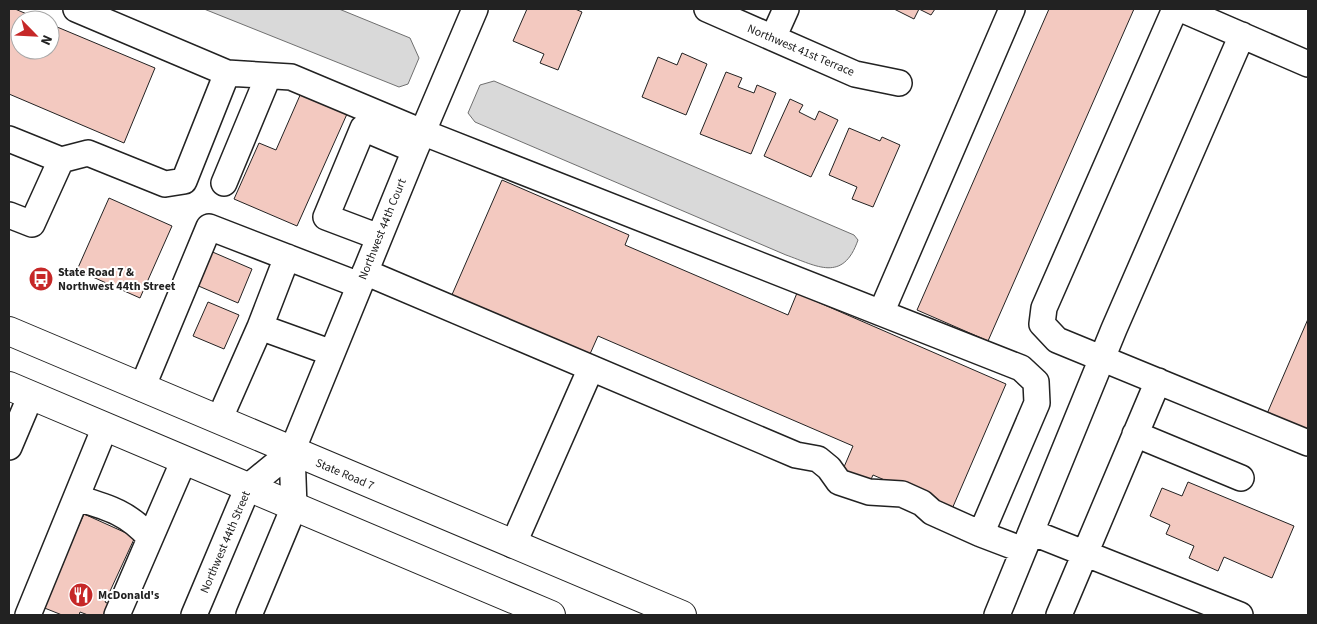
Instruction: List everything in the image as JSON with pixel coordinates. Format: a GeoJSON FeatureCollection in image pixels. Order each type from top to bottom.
{"type":"FeatureCollection","features":[{"type":"Feature","properties":{"kind":"main road","name":"State Road 7"},"geometry":{"type":"LineString","coordinates":[[9,331],[682,615]]}},
{"type":"Feature","properties":{"kind":"main road"},"geometry":{"type":"LineString","coordinates":[[20,390],[551,615]]}},
{"type":"Feature","properties":{"kind":"street"},"geometry":{"type":"LineString","coordinates":[[76,9],[227,73],[291,77],[418,141],[881,313],[1021,368],[1036,382],[1037,403],[981,534]]}},
{"type":"Feature","properties":{"kind":"street","name":"Northwest 44th Court"},"geometry":{"type":"LineString","coordinates":[[292,451],[418,141],[475,9]]}},
{"type":"Feature","properties":{"kind":"street","name":"Northwest 41st Terrace"},"geometry":{"type":"LineString","coordinates":[[707,9],[855,74],[899,83]]}},
{"type":"Feature","properties":{"kind":"street"},"geometry":{"type":"LineString","coordinates":[[773,38],[786,9]]}},
{"type":"Feature","properties":{"kind":"street"},"geometry":{"type":"LineString","coordinates":[[881,313],[1012,9]]}},
{"type":"Feature","properties":{"kind":"street"},"geometry":{"type":"LineString","coordinates":[[1175,9],[1044,308],[1042,324],[1057,340],[1308,443]]}},
{"type":"Feature","properties":{"kind":"street"},"geometry":{"type":"LineString","coordinates":[[1181,9],[1308,64]]}},
{"type":"Feature","properties":{"kind":"street"},"geometry":{"type":"LineString","coordinates":[[997,615],[1102,358],[1242,35]]}},
{"type":"Feature","properties":{"kind":"street"},"geometry":{"type":"LineString","coordinates":[[9,138],[61,160],[88,153],[165,184],[184,181],[227,73]]}},
{"type":"Feature","properties":{"kind":"street"},"geometry":{"type":"LineString","coordinates":[[224,183],[268,77]]}},
{"type":"Feature","properties":{"kind":"street"},"geometry":{"type":"LineString","coordinates":[[379,237],[326,217],[363,128],[418,141]]}},
{"type":"Feature","properties":{"kind":"street"},"geometry":{"type":"LineString","coordinates":[[9,215],[32,224],[61,160]]}},
{"type":"Feature","properties":{"kind":"street"},"geometry":{"type":"LineString","coordinates":[[142,388],[209,227],[287,257],[362,279],[591,368],[796,455],[833,493],[864,507],[880,510],[897,508],[916,512],[932,512],[981,534],[1027,541],[1085,554],[1240,615]]}},
{"type":"Feature","properties":{"kind":"street"},"geometry":{"type":"LineString","coordinates":[[219,420],[260,327],[287,257]]}},
{"type":"Feature","properties":{"kind":"street"},"geometry":{"type":"LineString","coordinates":[[260,327],[332,353]]}},
{"type":"Feature","properties":{"kind":"street"},"geometry":{"type":"LineString","coordinates":[[513,544],[591,368]]}},
{"type":"Feature","properties":{"kind":"street"},"geometry":{"type":"LineString","coordinates":[[1059,615],[1158,381]]}},
{"type":"Feature","properties":{"kind":"street"},"geometry":{"type":"LineString","coordinates":[[9,447],[20,390]]}},
{"type":"Feature","properties":{"kind":"street"},"geometry":{"type":"LineString","coordinates":[[34,611],[106,427]]}},
{"type":"Feature","properties":{"kind":"street"},"geometry":{"type":"LineString","coordinates":[[1135,434],[1241,478]]}},
{"type":"Feature","properties":{"kind":"street"},"geometry":{"type":"LineString","coordinates":[[249,615],[294,507],[292,451]]}},
{"type":"Feature","properties":{"kind":"street","name":"Northwest 44th Street"},"geometry":{"type":"LineString","coordinates":[[194,615],[248,487],[292,451]]}},
{"type":"Feature","properties":{"kind":"street"},"geometry":{"type":"LineString","coordinates":[[117,615],[184,460]]}},
{"type":"Feature","properties":{"kind":"street"},"geometry":{"type":"LineString","coordinates":[[77,498],[111,508],[139,525],[150,538]]}},
{"type":"Feature","properties":{"kind":"shaded area"},"geometry":{"type":"Polygon","coordinates":[[[204,9],[339,9],[410,38],[419,58],[408,84],[399,87],[204,9]]]}},
{"type":"Feature","properties":{"kind":"shaded area"},"geometry":{"type":"Polygon","coordinates":[[[494,81],[854,235],[858,240],[845,262],[837,267],[828,268],[808,263],[475,122],[468,113],[480,85],[494,81]]]}},
{"type":"Feature","properties":{"kind":"building"},"geometry":{"type":"Polygon","coordinates":[[[9,9],[17,10],[10,10],[10,60],[60,60],[60,28],[155,68],[124,143],[9,94],[9,9]]]}},
{"type":"Feature","properties":{"kind":"building"},"geometry":{"type":"Polygon","coordinates":[[[527,9],[575,9],[582,12],[558,70],[540,63],[544,54],[513,41],[527,9]]]}},
{"type":"Feature","properties":{"kind":"building"},"geometry":{"type":"Polygon","coordinates":[[[894,9],[919,9],[914,19],[894,9]]]}},
{"type":"Feature","properties":{"kind":"building"},"geometry":{"type":"Polygon","coordinates":[[[919,9],[935,9],[931,15],[919,9]]]}},
{"type":"Feature","properties":{"kind":"building"},"geometry":{"type":"Polygon","coordinates":[[[1049,9],[1134,9],[988,341],[917,310],[1049,9]]]}},
{"type":"Feature","properties":{"kind":"building"},"geometry":{"type":"Polygon","coordinates":[[[682,53],[707,64],[686,115],[642,97],[658,57],[677,65],[682,53]]]}},
{"type":"Feature","properties":{"kind":"building"},"geometry":{"type":"Polygon","coordinates":[[[726,72],[742,78],[738,87],[754,93],[757,85],[776,93],[751,154],[700,134],[726,72]]]}},
{"type":"Feature","properties":{"kind":"building"},"geometry":{"type":"Polygon","coordinates":[[[301,93],[347,114],[297,226],[234,199],[259,143],[276,150],[301,93]]]}},
{"type":"Feature","properties":{"kind":"building"},"geometry":{"type":"Polygon","coordinates":[[[790,99],[803,105],[799,112],[815,120],[819,111],[838,120],[811,177],[764,156],[790,99]]]}},
{"type":"Feature","properties":{"kind":"building"},"geometry":{"type":"Polygon","coordinates":[[[849,128],[880,141],[882,137],[900,145],[873,207],[852,199],[857,187],[829,175],[849,128]]]}},
{"type":"Feature","properties":{"kind":"building"},"geometry":{"type":"Polygon","coordinates":[[[502,180],[629,235],[625,245],[788,315],[797,293],[1006,384],[952,509],[873,475],[868,486],[841,474],[853,446],[598,336],[590,354],[557,340],[556,342],[451,297],[502,180]]]}},
{"type":"Feature","properties":{"kind":"building"},"geometry":{"type":"Polygon","coordinates":[[[109,198],[172,226],[140,298],[77,270],[109,198]]]}},
{"type":"Feature","properties":{"kind":"building"},"geometry":{"type":"Polygon","coordinates":[[[194,244],[252,269],[238,303],[180,278],[194,244]]]}},
{"type":"Feature","properties":{"kind":"building"},"geometry":{"type":"Polygon","coordinates":[[[208,302],[239,315],[224,349],[193,336],[208,302]]]}},
{"type":"Feature","properties":{"kind":"building"},"geometry":{"type":"Polygon","coordinates":[[[1308,319],[1308,435],[1266,416],[1308,319]]]}},
{"type":"Feature","properties":{"kind":"building"},"geometry":{"type":"Polygon","coordinates":[[[1188,482],[1294,526],[1272,578],[1224,557],[1218,571],[1189,558],[1194,546],[1166,534],[1170,525],[1150,516],[1162,488],[1182,496],[1188,482]]]}},
{"type":"Feature","properties":{"kind":"building"},"geometry":{"type":"Polygon","coordinates":[[[84,514],[135,537],[105,602],[109,604],[104,615],[88,615],[80,612],[79,615],[62,615],[42,607],[84,514]]]}},
{"type":"Feature","properties":{"kind":"place","name":"State Road 7 & Northwest 44th Street"},"geometry":{"type":"Point","coordinates":[41,279]}},
{"type":"Feature","properties":{"kind":"place","name":"McDonald's"},"geometry":{"type":"Point","coordinates":[81,595]}}]}
